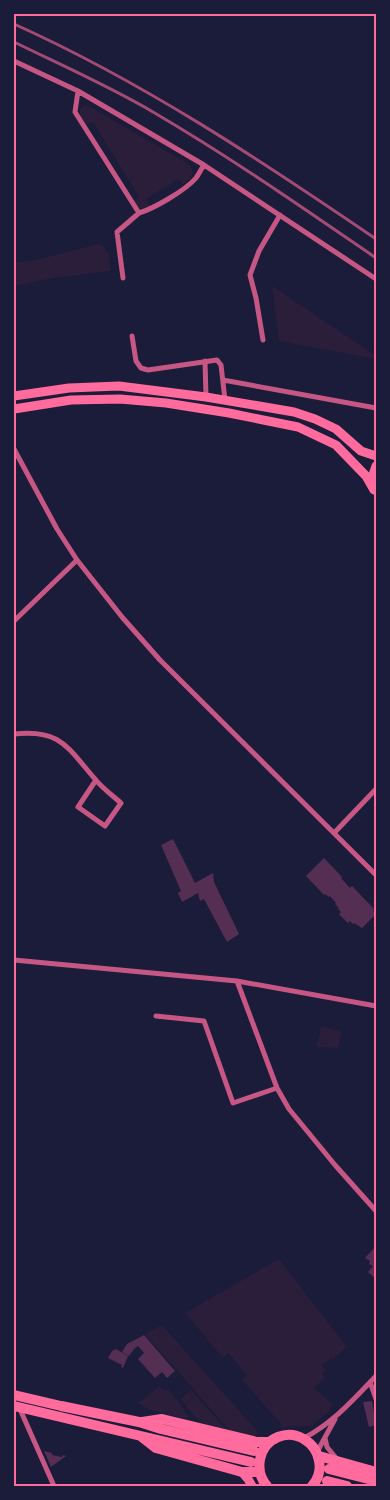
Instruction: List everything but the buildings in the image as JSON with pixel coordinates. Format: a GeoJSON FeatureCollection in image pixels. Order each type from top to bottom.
{"type":"FeatureCollection","features":[{"type":"Feature","properties":{"kind":"main road"},"geometry":{"type":"LineString","coordinates":[[14,396],[69,388],[119,386],[225,400],[294,412],[316,419],[336,430],[361,451],[376,456]]}},
{"type":"Feature","properties":{"kind":"main road"},"geometry":{"type":"LineString","coordinates":[[14,409],[71,400],[120,399],[229,413],[298,427],[336,445],[366,476],[375,493]]}},
{"type":"Feature","properties":{"kind":"main road"},"geometry":{"type":"LineString","coordinates":[[375,493],[373,475],[376,466]]}},
{"type":"Feature","properties":{"kind":"main road"},"geometry":{"type":"LineString","coordinates":[[14,1395],[139,1422],[254,1451]]}},
{"type":"Feature","properties":{"kind":"main road"},"geometry":{"type":"LineString","coordinates":[[17,1406],[251,1462]]}},
{"type":"Feature","properties":{"kind":"main road"},"geometry":{"type":"LineString","coordinates":[[139,1422],[162,1419],[257,1442],[270,1442]]}},
{"type":"Feature","properties":{"kind":"main road"},"geometry":{"type":"LineString","coordinates":[[262,1481],[259,1468],[260,1458],[264,1449],[278,1437],[295,1435],[303,1438],[313,1446],[318,1454],[319,1475],[312,1486]]}},
{"type":"Feature","properties":{"kind":"main road"},"geometry":{"type":"LineString","coordinates":[[141,1436],[156,1448],[242,1472],[262,1481]]}},
{"type":"Feature","properties":{"kind":"main road"},"geometry":{"type":"LineString","coordinates":[[318,1454],[376,1472]]}},
{"type":"Feature","properties":{"kind":"main road"},"geometry":{"type":"LineString","coordinates":[[329,1469],[376,1481]]}},
{"type":"Feature","properties":{"kind":"main road"},"geometry":{"type":"LineString","coordinates":[[242,1472],[252,1486]]}},
{"type":"Feature","properties":{"kind":"main road"},"geometry":{"type":"LineString","coordinates":[[327,1481],[347,1486]]}},
{"type":"Feature","properties":{"kind":"street"},"geometry":{"type":"LineString","coordinates":[[14,61],[78,91],[204,165],[376,279]]}},
{"type":"Feature","properties":{"kind":"street"},"geometry":{"type":"LineString","coordinates":[[78,91],[75,112],[138,213]]}},
{"type":"Feature","properties":{"kind":"street"},"geometry":{"type":"LineString","coordinates":[[123,278],[117,232],[138,213],[147,211],[186,187],[196,178],[204,165]]}},
{"type":"Feature","properties":{"kind":"street"},"geometry":{"type":"LineString","coordinates":[[263,340],[250,274],[259,251],[280,215]]}},
{"type":"Feature","properties":{"kind":"street"},"geometry":{"type":"LineString","coordinates":[[132,336],[136,361],[141,368],[148,370],[217,360],[221,365],[225,400]]}},
{"type":"Feature","properties":{"kind":"street"},"geometry":{"type":"LineString","coordinates":[[206,361],[206,397]]}},
{"type":"Feature","properties":{"kind":"street"},"geometry":{"type":"LineString","coordinates":[[224,380],[376,408]]}},
{"type":"Feature","properties":{"kind":"street"},"geometry":{"type":"LineString","coordinates":[[14,449],[57,529],[77,560],[117,611],[160,660],[335,832],[376,875]]}},
{"type":"Feature","properties":{"kind":"street"},"geometry":{"type":"LineString","coordinates":[[14,621],[77,560]]}},
{"type":"Feature","properties":{"kind":"street"},"geometry":{"type":"LineString","coordinates":[[14,734],[28,732],[45,735],[59,740],[75,753],[96,780],[121,803],[105,826],[78,807],[96,780]]}},
{"type":"Feature","properties":{"kind":"street"},"geometry":{"type":"LineString","coordinates":[[335,832],[376,789]]}},
{"type":"Feature","properties":{"kind":"street"},"geometry":{"type":"LineString","coordinates":[[14,960],[237,982],[376,1006]]}},
{"type":"Feature","properties":{"kind":"street"},"geometry":{"type":"LineString","coordinates":[[237,982],[277,1088],[289,1109],[376,1211]]}},
{"type":"Feature","properties":{"kind":"street"},"geometry":{"type":"LineString","coordinates":[[156,1016],[204,1021],[233,1103],[277,1088]]}},
{"type":"Feature","properties":{"kind":"street"},"geometry":{"type":"LineString","coordinates":[[303,1438],[317,1431],[336,1417],[376,1376]]}},
{"type":"Feature","properties":{"kind":"street"},"geometry":{"type":"LineString","coordinates":[[370,1382],[376,1399]]}},
{"type":"Feature","properties":{"kind":"street"},"geometry":{"type":"LineString","coordinates":[[17,1406],[54,1486]]}},
{"type":"Feature","properties":{"kind":"street"},"geometry":{"type":"LineString","coordinates":[[318,1454],[324,1437],[336,1417]]}},
{"type":"Feature","properties":{"kind":"street"},"geometry":{"type":"LineString","coordinates":[[324,1437],[327,1447],[340,1462]]}},
{"type":"Feature","properties":{"kind":"shaded area"},"geometry":{"type":"Polygon","coordinates":[[[87,105],[187,163],[193,172],[189,180],[183,185],[178,179],[146,199],[150,206],[142,209],[138,207],[134,200],[139,197],[93,122],[86,125],[80,114],[81,108],[87,105]]]}},
{"type":"Feature","properties":{"kind":"shaded area"},"geometry":{"type":"Polygon","coordinates":[[[98,244],[102,245],[108,253],[111,271],[53,278],[15,286],[14,284],[14,263],[36,260],[98,244]]]}},
{"type":"Feature","properties":{"kind":"shaded area"},"geometry":{"type":"Polygon","coordinates":[[[272,286],[376,356],[376,359],[279,341],[272,286]]]}},
{"type":"Feature","properties":{"kind":"shaded area"},"geometry":{"type":"Polygon","coordinates":[[[321,1026],[342,1032],[338,1048],[317,1047],[321,1026]]]}},
{"type":"Feature","properties":{"kind":"shaded area"},"geometry":{"type":"Polygon","coordinates":[[[279,1259],[347,1347],[332,1360],[331,1358],[322,1365],[325,1370],[322,1373],[325,1378],[314,1388],[333,1405],[329,1409],[330,1411],[311,1426],[280,1427],[282,1425],[242,1380],[247,1375],[228,1353],[223,1358],[185,1313],[279,1259]]]}},
{"type":"Feature","properties":{"kind":"shaded area"},"geometry":{"type":"Polygon","coordinates":[[[162,1325],[258,1432],[256,1436],[229,1430],[145,1334],[162,1325]]]}},
{"type":"Feature","properties":{"kind":"shaded area"},"geometry":{"type":"Polygon","coordinates":[[[160,1386],[165,1391],[168,1389],[178,1401],[189,1417],[187,1419],[150,1410],[138,1403],[160,1386]]]}},
{"type":"Feature","properties":{"kind":"shaded area"},"geometry":{"type":"Polygon","coordinates":[[[191,1390],[226,1429],[199,1421],[180,1399],[191,1390]]]}},
{"type":"Feature","properties":{"kind":"railway"},"geometry":{"type":"LineString","coordinates":[[14,24],[109,71],[155,97],[289,180],[376,239]]}},
{"type":"Feature","properties":{"kind":"railway"},"geometry":{"type":"LineString","coordinates":[[14,42],[102,84],[182,129],[376,258]]}}]}
